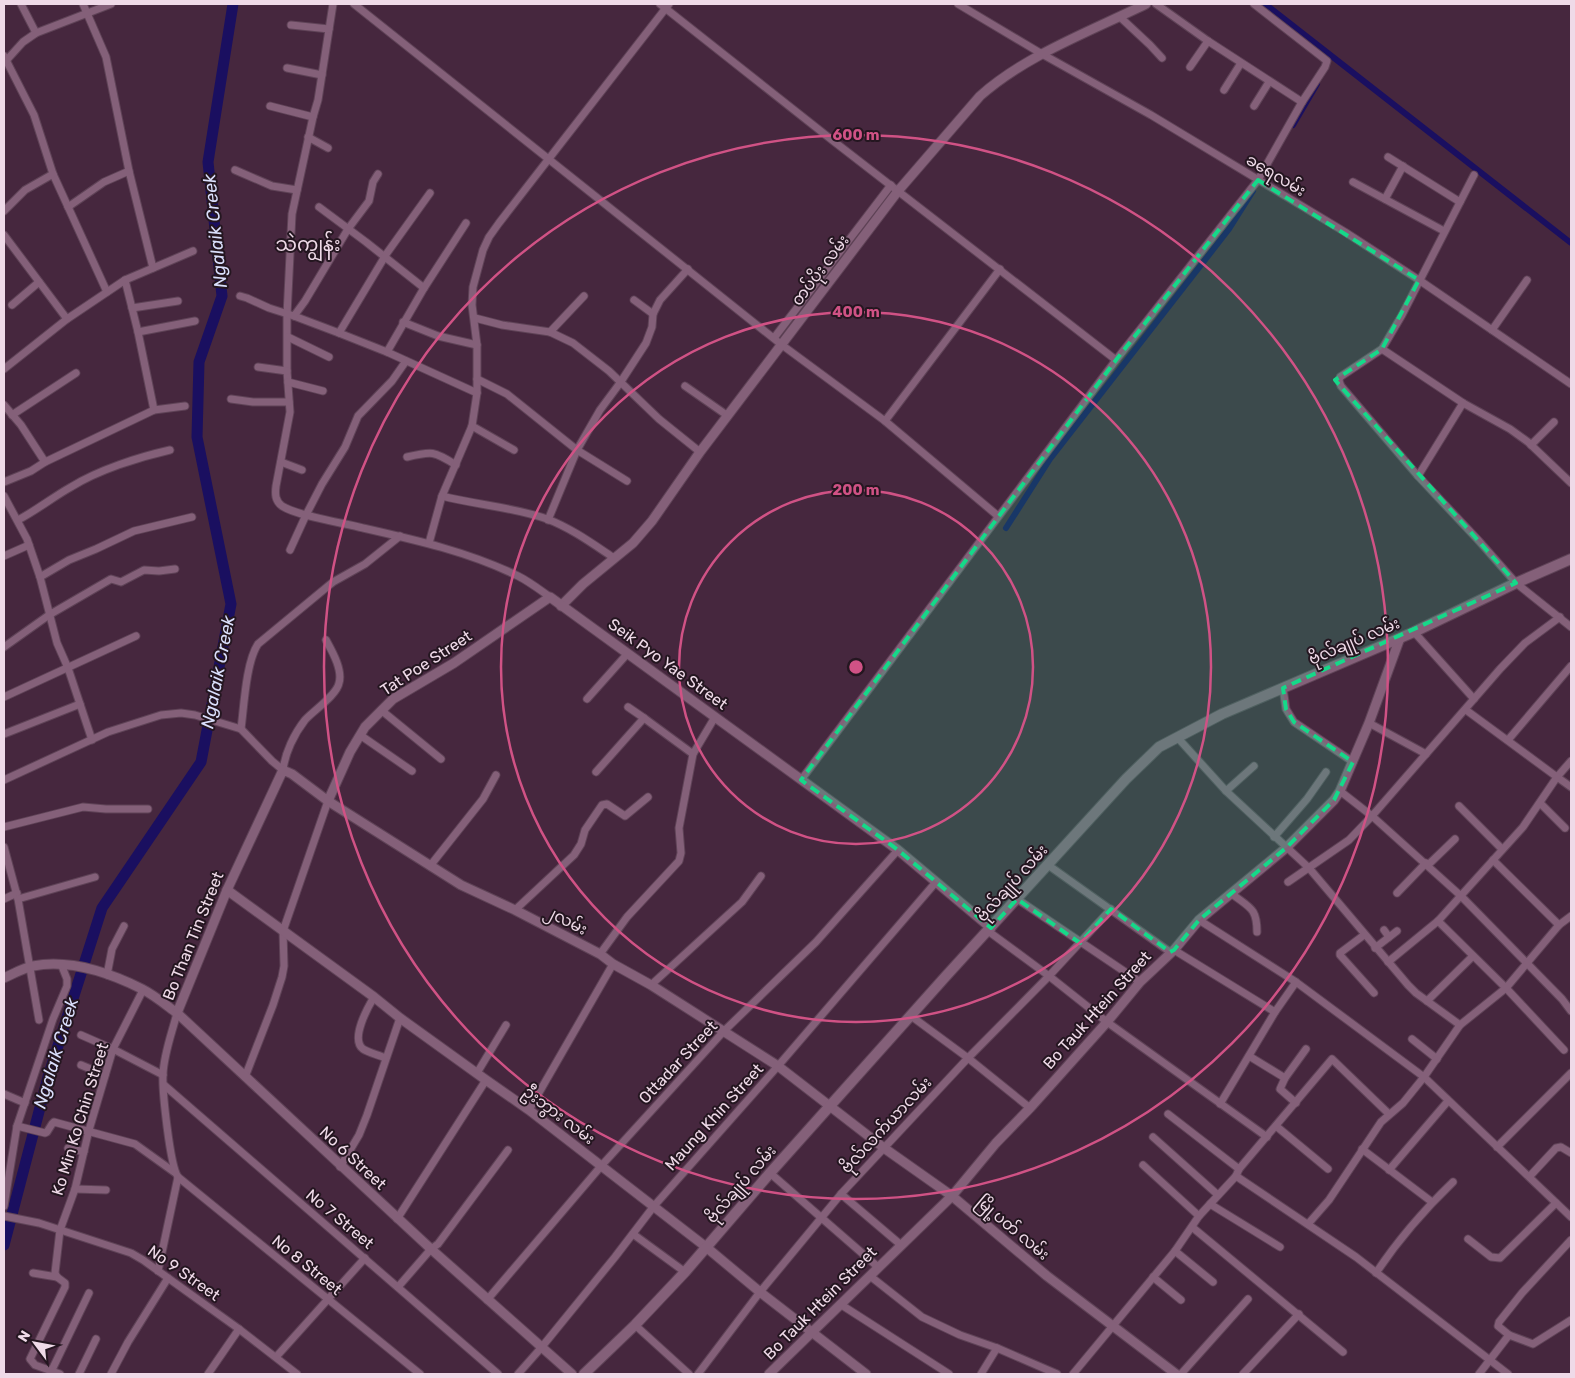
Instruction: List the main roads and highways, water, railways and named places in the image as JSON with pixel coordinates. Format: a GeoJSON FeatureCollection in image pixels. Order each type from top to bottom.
{"type":"FeatureCollection","features":[{"type":"Feature","properties":{"kind":"main road","name":"ဗိုလ်ချုပ် လမ်း"},"geometry":{"type":"LineString","coordinates":[[584,1374],[635,1325],[685,1272],[770,1173],[1016,899],[1126,779],[1159,747],[1222,714],[1414,632],[1516,583],[1571,560]]}},
{"type":"Feature","properties":{"kind":"waterway","name":"Ngalaik Creek"},"geometry":{"type":"LineString","coordinates":[[4,1245],[48,1077],[102,908],[201,762],[231,604],[197,437],[199,362],[222,296],[208,162],[233,4]]}},
{"type":"Feature","properties":{"kind":"waterway"},"geometry":{"type":"LineString","coordinates":[[1265,4],[1571,243]]}},
{"type":"Feature","properties":{"kind":"waterway"},"geometry":{"type":"LineString","coordinates":[[1293,125],[1317,84]]}},
{"type":"Feature","properties":{"kind":"waterway"},"geometry":{"type":"LineString","coordinates":[[1006,528],[1050,459],[1229,229],[1253,191]]}},
{"type":"Feature","properties":{"kind":"district","name":"သဲကျွန်း"},"geometry":{"type":"Point","coordinates":[308,244]}}]}
